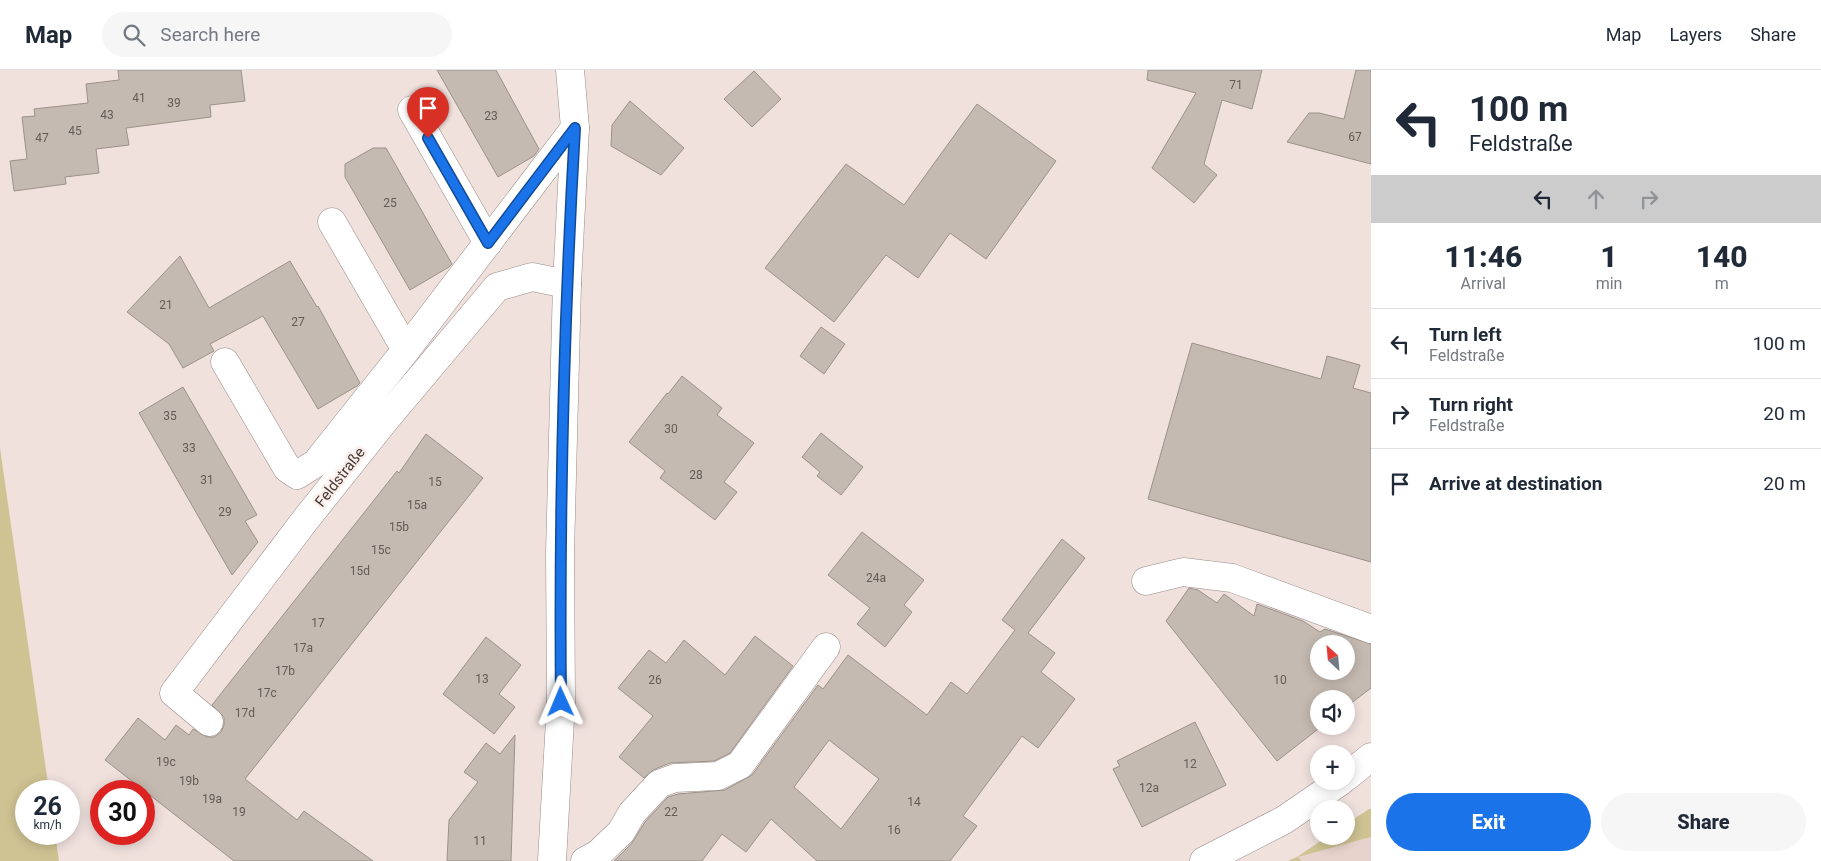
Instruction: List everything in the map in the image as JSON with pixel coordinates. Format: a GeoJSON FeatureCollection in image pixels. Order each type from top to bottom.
{"type":"FeatureCollection","features":[{"type":"Feature","properties":{"kind":"street"},"geometry":{"type":"LineString","coordinates":[[552,861],[561,702],[560,553],[567,284],[575,128],[570,70]]}},
{"type":"Feature","properties":{"kind":"street"},"geometry":{"type":"LineString","coordinates":[[412,110],[488,243]]}},
{"type":"Feature","properties":{"kind":"street","name":"Feldstraße"},"geometry":{"type":"LineString","coordinates":[[225,362],[287,468],[297,475],[316,463],[406,350],[575,128]]}},
{"type":"Feature","properties":{"kind":"street"},"geometry":{"type":"LineString","coordinates":[[332,222],[406,350]]}},
{"type":"Feature","properties":{"kind":"street","name":"Feldstraße"},"geometry":{"type":"LineString","coordinates":[[209,722],[174,693],[306,519],[385,420],[497,287],[532,277],[567,284]]}},
{"type":"Feature","properties":{"kind":"street"},"geometry":{"type":"LineString","coordinates":[[1146,581],[1183,572],[1232,578],[1371,629]]}},
{"type":"Feature","properties":{"kind":"street"},"geometry":{"type":"LineString","coordinates":[[585,861],[598,854],[621,832],[632,813],[659,784],[675,778],[718,776],[740,765],[826,647]]}},
{"type":"Feature","properties":{"kind":"street"},"geometry":{"type":"LineString","coordinates":[[1355,770],[1371,757]]}},
{"type":"Feature","properties":{"kind":"street"},"geometry":{"type":"LineString","coordinates":[[1204,861],[1284,820],[1328,790]]}},
{"type":"Feature","properties":{"kind":"shaded area"},"geometry":{"type":"Polygon","coordinates":[[[0,448],[47,780],[15,780],[15,845],[57,845],[59,861],[0,861],[0,448]]]}},
{"type":"Feature","properties":{"kind":"shaded area"},"geometry":{"type":"Polygon","coordinates":[[[1371,809],[1371,837],[1355,841],[1355,818],[1371,809]]]}},
{"type":"Feature","properties":{"kind":"shaded area"},"geometry":{"type":"Polygon","coordinates":[[[1371,837],[1371,861],[1288,861],[1341,845],[1355,845],[1355,841],[1371,837]]]}},
{"type":"Feature","properties":{"kind":"shaded area"},"geometry":{"type":"Polygon","coordinates":[[[1315,845],[1342,845],[1298,857],[1301,861],[1288,861],[1315,845]]]}},
{"type":"Feature","properties":{"kind":"building"},"geometry":{"type":"Polygon","coordinates":[[[118,70],[241,70],[245,101],[210,105],[211,117],[126,128],[129,145],[96,149],[99,173],[65,177],[66,184],[14,191],[10,161],[27,159],[22,117],[35,116],[34,109],[88,103],[86,84],[119,80],[118,70]]]}},
{"type":"Feature","properties":{"kind":"building"},"geometry":{"type":"Polygon","coordinates":[[[437,70],[496,70],[539,149],[534,156],[498,177],[437,70]]]}},
{"type":"Feature","properties":{"kind":"building"},"geometry":{"type":"Polygon","coordinates":[[[1148,70],[1262,70],[1252,109],[1222,100],[1204,164],[1217,175],[1194,203],[1152,168],[1196,93],[1147,80],[1148,70]]]}},
{"type":"Feature","properties":{"kind":"building"},"geometry":{"type":"Polygon","coordinates":[[[1356,70],[1371,70],[1371,164],[1287,142],[1309,113],[1319,113],[1344,119],[1356,70]]]}},
{"type":"Feature","properties":{"kind":"building"},"geometry":{"type":"Polygon","coordinates":[[[754,71],[781,99],[752,127],[724,99],[754,71]]]}},
{"type":"Feature","properties":{"kind":"building"},"geometry":{"type":"Polygon","coordinates":[[[630,101],[684,148],[661,175],[611,146],[612,125],[630,101]]]}},
{"type":"Feature","properties":{"kind":"building"},"geometry":{"type":"Polygon","coordinates":[[[977,104],[1056,161],[986,259],[950,233],[918,278],[886,255],[834,322],[765,268],[846,164],[904,205],[977,104]]]}},
{"type":"Feature","properties":{"kind":"building"},"geometry":{"type":"Polygon","coordinates":[[[373,148],[386,148],[452,264],[410,290],[345,177],[345,164],[373,148]]]}},
{"type":"Feature","properties":{"kind":"building"},"geometry":{"type":"Polygon","coordinates":[[[180,256],[209,308],[290,261],[318,306],[360,383],[318,409],[263,316],[210,344],[214,351],[183,368],[169,344],[127,312],[180,256]]]}},
{"type":"Feature","properties":{"kind":"building"},"geometry":{"type":"Polygon","coordinates":[[[821,327],[845,344],[824,374],[800,356],[821,327]]]}},
{"type":"Feature","properties":{"kind":"building"},"geometry":{"type":"Polygon","coordinates":[[[1192,343],[1321,379],[1327,356],[1360,365],[1353,388],[1371,393],[1371,562],[1148,499],[1192,343]]]}},
{"type":"Feature","properties":{"kind":"building"},"geometry":{"type":"Polygon","coordinates":[[[682,376],[722,408],[717,415],[754,443],[724,482],[737,492],[715,520],[660,478],[665,471],[629,442],[682,376]]]}},
{"type":"Feature","properties":{"kind":"building"},"geometry":{"type":"Polygon","coordinates":[[[183,387],[257,515],[245,521],[258,542],[232,575],[139,413],[183,387]]]}},
{"type":"Feature","properties":{"kind":"building"},"geometry":{"type":"Polygon","coordinates":[[[821,433],[863,467],[841,495],[817,476],[820,472],[802,457],[821,433]]]}},
{"type":"Feature","properties":{"kind":"building"},"geometry":{"type":"Polygon","coordinates":[[[426,434],[483,478],[245,779],[297,820],[304,811],[373,861],[234,861],[155,799],[155,780],[131,780],[105,760],[138,718],[165,740],[176,725],[189,735],[193,729],[207,737],[214,737],[221,732],[224,725],[224,717],[212,705],[397,471],[399,473],[426,434]]]}},
{"type":"Feature","properties":{"kind":"building"},"geometry":{"type":"Polygon","coordinates":[[[862,532],[924,580],[904,605],[912,612],[885,647],[857,624],[870,608],[828,575],[862,532]]]}},
{"type":"Feature","properties":{"kind":"building"},"geometry":{"type":"Polygon","coordinates":[[[1062,539],[1085,558],[1028,633],[1055,653],[1041,672],[1075,699],[1038,748],[1022,736],[963,816],[977,826],[950,861],[817,861],[771,819],[746,852],[722,834],[702,861],[614,861],[632,843],[645,822],[668,797],[678,794],[725,790],[752,775],[818,685],[823,689],[848,655],[927,715],[951,682],[967,694],[1015,630],[1002,620],[1062,539]],[[829,740],[794,787],[841,829],[879,779],[829,740]]]}},
{"type":"Feature","properties":{"kind":"building"},"geometry":{"type":"Polygon","coordinates":[[[1189,588],[1198,590],[1217,603],[1224,594],[1254,616],[1257,604],[1303,621],[1320,632],[1325,629],[1343,635],[1310,635],[1310,680],[1355,680],[1355,639],[1371,644],[1371,688],[1355,700],[1355,690],[1310,690],[1310,735],[1277,761],[1166,621],[1189,588]]]}},
{"type":"Feature","properties":{"kind":"building"},"geometry":{"type":"Polygon","coordinates":[[[755,636],[793,666],[730,753],[714,761],[670,763],[653,770],[644,778],[619,757],[653,716],[618,688],[649,650],[666,663],[684,640],[725,675],[755,636]]]}},
{"type":"Feature","properties":{"kind":"building"},"geometry":{"type":"Polygon","coordinates":[[[486,637],[521,665],[499,694],[515,707],[494,734],[443,694],[486,637]]]}},
{"type":"Feature","properties":{"kind":"building"},"geometry":{"type":"Polygon","coordinates":[[[1195,722],[1226,785],[1142,827],[1113,769],[1120,766],[1117,761],[1195,722]]]}},
{"type":"Feature","properties":{"kind":"building"},"geometry":{"type":"Polygon","coordinates":[[[515,735],[511,861],[447,861],[449,820],[478,782],[464,772],[486,743],[500,754],[515,735]]]}},
{"type":"Feature","properties":{"kind":"route"},"geometry":{"type":"LineString","coordinates":[[428,138],[488,243],[575,128],[568,260],[560,553],[561,702]]}}]}
